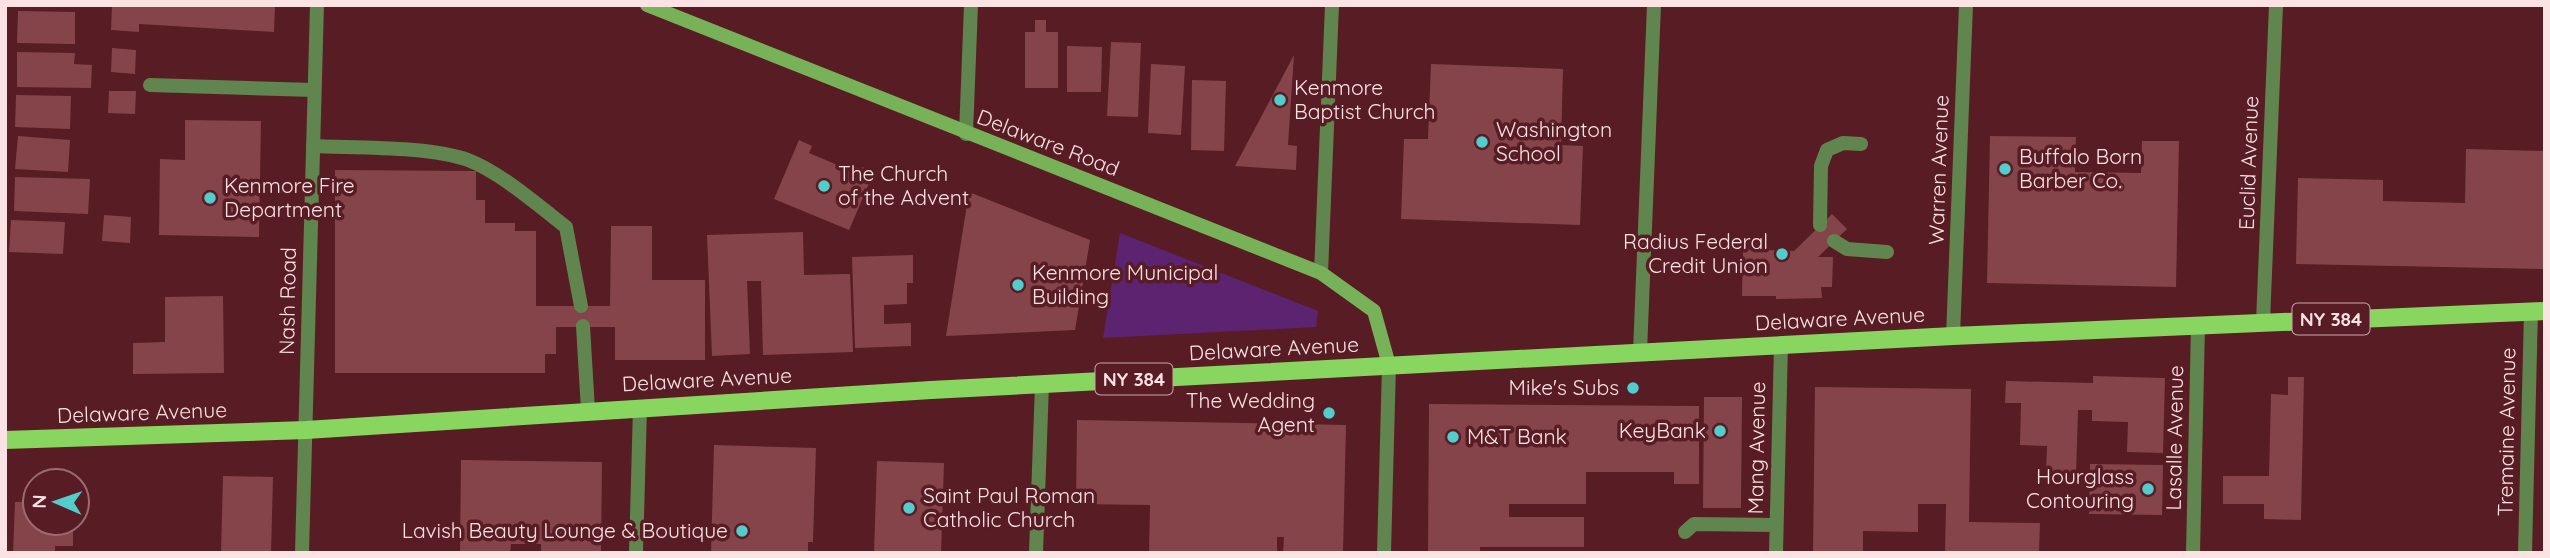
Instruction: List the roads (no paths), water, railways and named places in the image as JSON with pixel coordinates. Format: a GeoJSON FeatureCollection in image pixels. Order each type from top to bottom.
{"type":"FeatureCollection","features":[{"type":"Feature","properties":{"kind":"main road","name":"Delaware Avenue"},"geometry":{"type":"LineString","coordinates":[[5,440],[306,430],[588,410],[1389,365],[1953,336],[2538,311]]}},
{"type":"Feature","properties":{"kind":"street","name":"Nash Road"},"geometry":{"type":"LineString","coordinates":[[303,553],[317,5]]}},
{"type":"Feature","properties":{"kind":"street","name":"Delaware Road"},"geometry":{"type":"LineString","coordinates":[[647,5],[1321,273],[1374,311],[1389,365]]}},
{"type":"Feature","properties":{"kind":"street"},"geometry":{"type":"LineString","coordinates":[[966,134],[971,5]]}},
{"type":"Feature","properties":{"kind":"street"},"geometry":{"type":"LineString","coordinates":[[1321,273],[1332,5]]}},
{"type":"Feature","properties":{"kind":"street"},"geometry":{"type":"LineString","coordinates":[[1640,352],[1654,5]]}},
{"type":"Feature","properties":{"kind":"street","name":"Warren Avenue"},"geometry":{"type":"LineString","coordinates":[[1953,336],[1966,5]]}},
{"type":"Feature","properties":{"kind":"street","name":"Euclid Avenue"},"geometry":{"type":"LineString","coordinates":[[2263,322],[2276,5]]}},
{"type":"Feature","properties":{"kind":"street"},"geometry":{"type":"LineString","coordinates":[[150,85],[314,90]]}},
{"type":"Feature","properties":{"kind":"street"},"geometry":{"type":"LineString","coordinates":[[1820,225],[1821,166],[1827,150],[1843,143],[1861,144]]}},
{"type":"Feature","properties":{"kind":"street"},"geometry":{"type":"LineString","coordinates":[[313,146],[427,152],[468,160],[516,188],[566,227],[581,306]]}},
{"type":"Feature","properties":{"kind":"street"},"geometry":{"type":"LineString","coordinates":[[1835,241],[1847,248],[1887,252]]}},
{"type":"Feature","properties":{"kind":"street","name":"Tremaine Avenue"},"geometry":{"type":"LineString","coordinates":[[2525,553],[2538,311]]}},
{"type":"Feature","properties":{"kind":"street","name":"Lasalle Avenue"},"geometry":{"type":"LineString","coordinates":[[2193,553],[2198,325]]}},
{"type":"Feature","properties":{"kind":"street"},"geometry":{"type":"LineString","coordinates":[[583,326],[588,410]]}},
{"type":"Feature","properties":{"kind":"street","name":"Mang Avenue"},"geometry":{"type":"LineString","coordinates":[[1776,553],[1781,345]]}},
{"type":"Feature","properties":{"kind":"street"},"geometry":{"type":"LineString","coordinates":[[1384,553],[1389,365]]}},
{"type":"Feature","properties":{"kind":"street"},"geometry":{"type":"LineString","coordinates":[[1036,553],[1042,384]]}},
{"type":"Feature","properties":{"kind":"street"},"geometry":{"type":"LineString","coordinates":[[636,553],[640,407]]}},
{"type":"Feature","properties":{"kind":"street"},"geometry":{"type":"LineString","coordinates":[[1685,532],[1695,524],[1776,525]]}},
{"type":"Feature","properties":{"kind":"place","name":"Kenmore Baptist Church"},"geometry":{"type":"Point","coordinates":[1280,100]}},
{"type":"Feature","properties":{"kind":"place","name":"Washington School"},"geometry":{"type":"Point","coordinates":[1482,142]}},
{"type":"Feature","properties":{"kind":"place","name":"Buffalo Born Barber Co."},"geometry":{"type":"Point","coordinates":[2005,169]}},
{"type":"Feature","properties":{"kind":"place","name":"The Church of the Advent"},"geometry":{"type":"Point","coordinates":[824,186]}},
{"type":"Feature","properties":{"kind":"place","name":"Kenmore Fire Department"},"geometry":{"type":"Point","coordinates":[210,198]}},
{"type":"Feature","properties":{"kind":"place","name":"Radius Federal Credit Union"},"geometry":{"type":"Point","coordinates":[1782,254]}},
{"type":"Feature","properties":{"kind":"place","name":"Kenmore Municipal Building"},"geometry":{"type":"Point","coordinates":[1018,285]}},
{"type":"Feature","properties":{"kind":"place","name":"Mike's Subs"},"geometry":{"type":"Point","coordinates":[1633,388]}},
{"type":"Feature","properties":{"kind":"place","name":"The Wedding Agent"},"geometry":{"type":"Point","coordinates":[1329,413]}},
{"type":"Feature","properties":{"kind":"place","name":"KeyBank"},"geometry":{"type":"Point","coordinates":[1720,431]}},
{"type":"Feature","properties":{"kind":"place","name":"M&T Bank"},"geometry":{"type":"Point","coordinates":[1453,437]}},
{"type":"Feature","properties":{"kind":"place","name":"Hourglass Contouring"},"geometry":{"type":"Point","coordinates":[2148,489]}},
{"type":"Feature","properties":{"kind":"place","name":"Saint Paul Roman Catholic Church"},"geometry":{"type":"Point","coordinates":[909,508]}},
{"type":"Feature","properties":{"kind":"place","name":"Lavish Beauty Lounge & Boutique"},"geometry":{"type":"Point","coordinates":[742,531]}}]}
